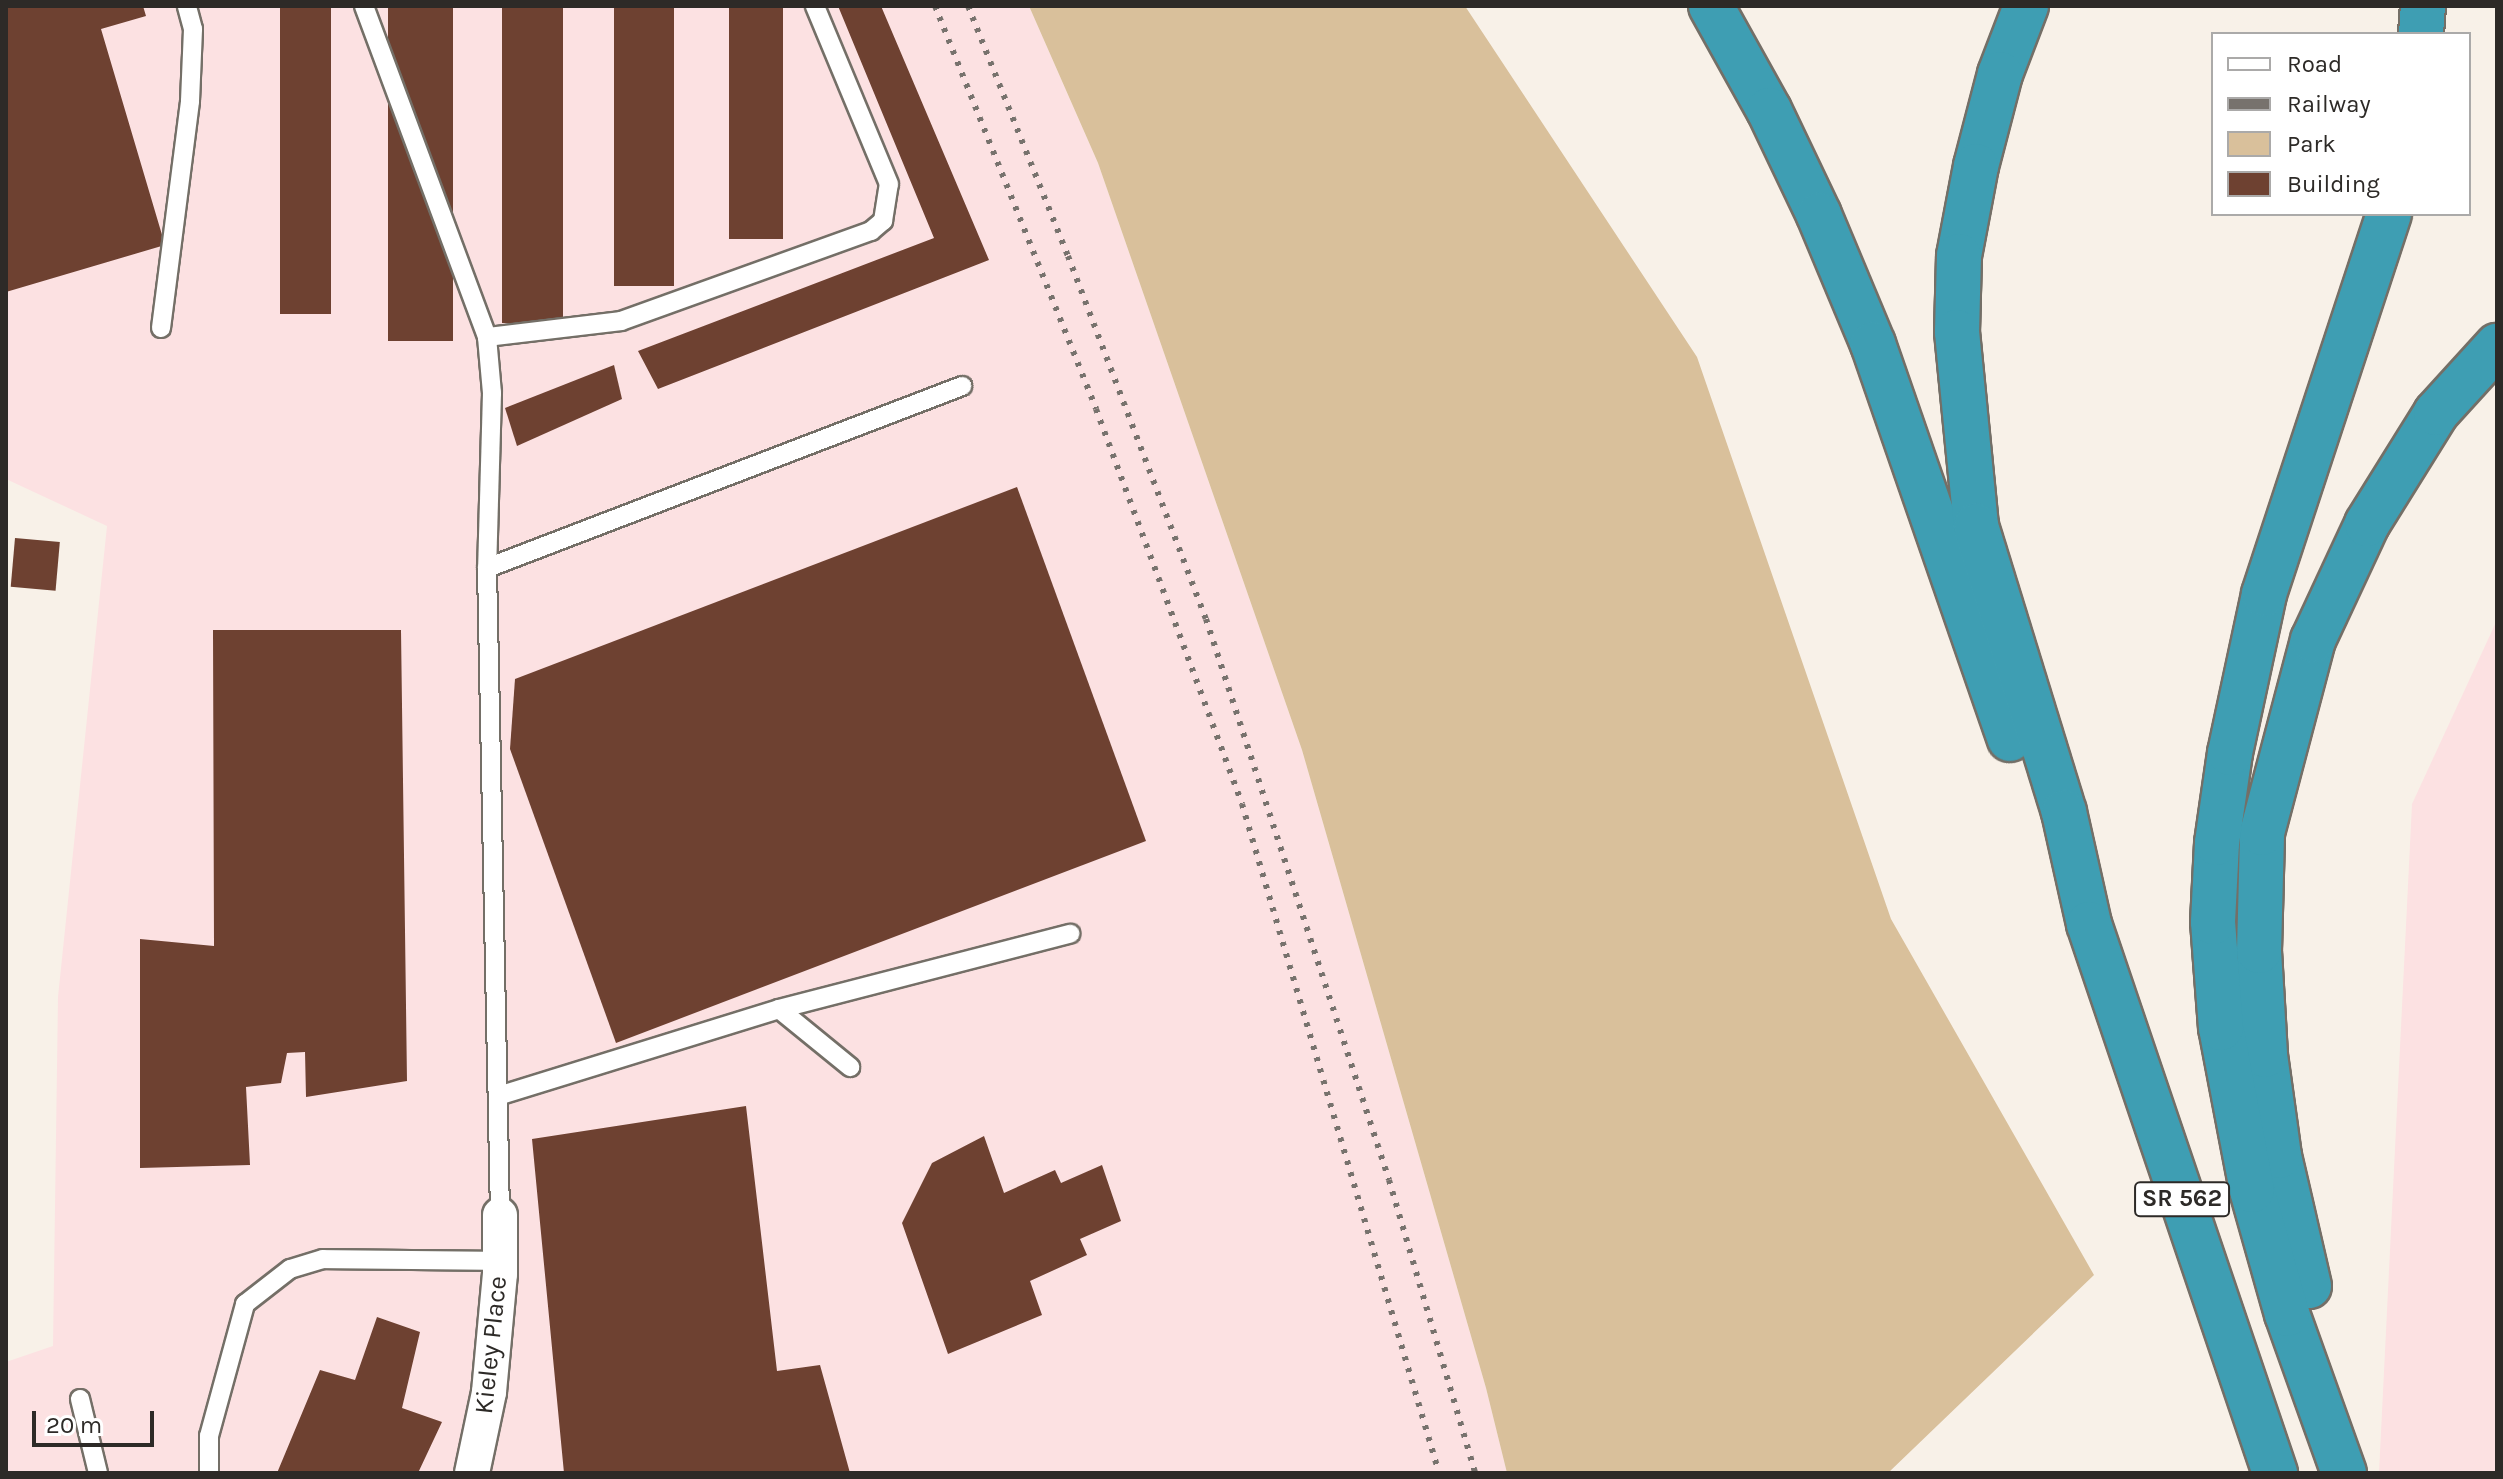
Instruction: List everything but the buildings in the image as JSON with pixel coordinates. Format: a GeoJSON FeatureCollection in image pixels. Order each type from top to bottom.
{"type":"FeatureCollection","features":[{"type":"Feature","properties":{"kind":"highway"},"geometry":{"type":"LineString","coordinates":[[1711,6],[1769,110],[1807,189],[1873,344],[2039,819],[2089,924]]}},
{"type":"Feature","properties":{"kind":"highway"},"geometry":{"type":"LineString","coordinates":[[2026,6],[2000,74],[1976,166],[1959,256],[1957,332],[1976,526],[2064,812],[2089,924]]}},
{"type":"Feature","properties":{"kind":"highway"},"geometry":{"type":"LineString","coordinates":[[2421,32],[2423,6]]}},
{"type":"Feature","properties":{"kind":"highway"},"geometry":{"type":"LineString","coordinates":[[2344,1473],[2287,1314],[2252,1190],[2221,1028],[2213,922],[2217,843],[2230,753],[2264,594],[2388,216]]}},
{"type":"Feature","properties":{"kind":"highway"},"geometry":{"type":"LineString","coordinates":[[2361,1473],[2303,1266],[2279,1156],[2265,1055],[2259,951],[2262,833],[2313,640],[2367,524],[2436,413],[2497,346]]}},
{"type":"Feature","properties":{"kind":"highway","name":"SR 562"},"geometry":{"type":"LineString","coordinates":[[2089,924],[2275,1473]]}},
{"type":"Feature","properties":{"kind":"street","name":"Kieley Place"},"geometry":{"type":"LineString","coordinates":[[472,1473],[489,1392],[500,1261],[500,1215]]}},
{"type":"Feature","properties":{"kind":"lane"},"geometry":{"type":"LineString","coordinates":[[161,328],[190,101],[193,29],[187,6]]}},
{"type":"Feature","properties":{"kind":"lane"},"geometry":{"type":"LineString","coordinates":[[364,6],[487,337],[492,393],[487,568],[500,1215]]}},
{"type":"Feature","properties":{"kind":"lane"},"geometry":{"type":"LineString","coordinates":[[487,337],[621,321],[871,231],[883,221],[889,184],[815,6]]}},
{"type":"Feature","properties":{"kind":"lane"},"geometry":{"type":"LineString","coordinates":[[487,568],[962,386]]}},
{"type":"Feature","properties":{"kind":"lane"},"geometry":{"type":"LineString","coordinates":[[498,1096],[779,1009],[1070,934]]}},
{"type":"Feature","properties":{"kind":"lane"},"geometry":{"type":"LineString","coordinates":[[779,1009],[850,1067]]}},
{"type":"Feature","properties":{"kind":"lane"},"geometry":{"type":"LineString","coordinates":[[209,1473],[209,1436],[245,1304],[290,1269],[323,1259],[500,1261]]}},
{"type":"Feature","properties":{"kind":"lane"},"geometry":{"type":"LineString","coordinates":[[80,1399],[98,1473]]}},
{"type":"Feature","properties":{"kind":"shaded area"},"geometry":{"type":"Polygon","coordinates":[[[6,6],[1029,6],[1098,163],[1302,750],[1486,1388],[1507,1473],[6,1473],[6,1362],[53,1346],[58,997],[107,526],[6,479],[6,6]]]}},
{"type":"Feature","properties":{"kind":"shaded area"},"geometry":{"type":"Polygon","coordinates":[[[2497,620],[2497,1473],[2379,1473],[2412,804],[2497,620]]]}},
{"type":"Feature","properties":{"kind":"green space"},"geometry":{"type":"Polygon","coordinates":[[[1029,6],[1465,6],[1697,357],[1891,919],[2094,1275],[1888,1473],[1507,1473],[1486,1388],[1302,750],[1098,163],[1029,6]]]}},
{"type":"Feature","properties":{"kind":"railway"},"geometry":{"type":"LineString","coordinates":[[935,6],[1096,409],[1242,804],[1439,1473]]}},
{"type":"Feature","properties":{"kind":"railway"},"geometry":{"type":"LineString","coordinates":[[968,6],[1068,256],[1206,619],[1389,1180],[1475,1473]]}}]}
